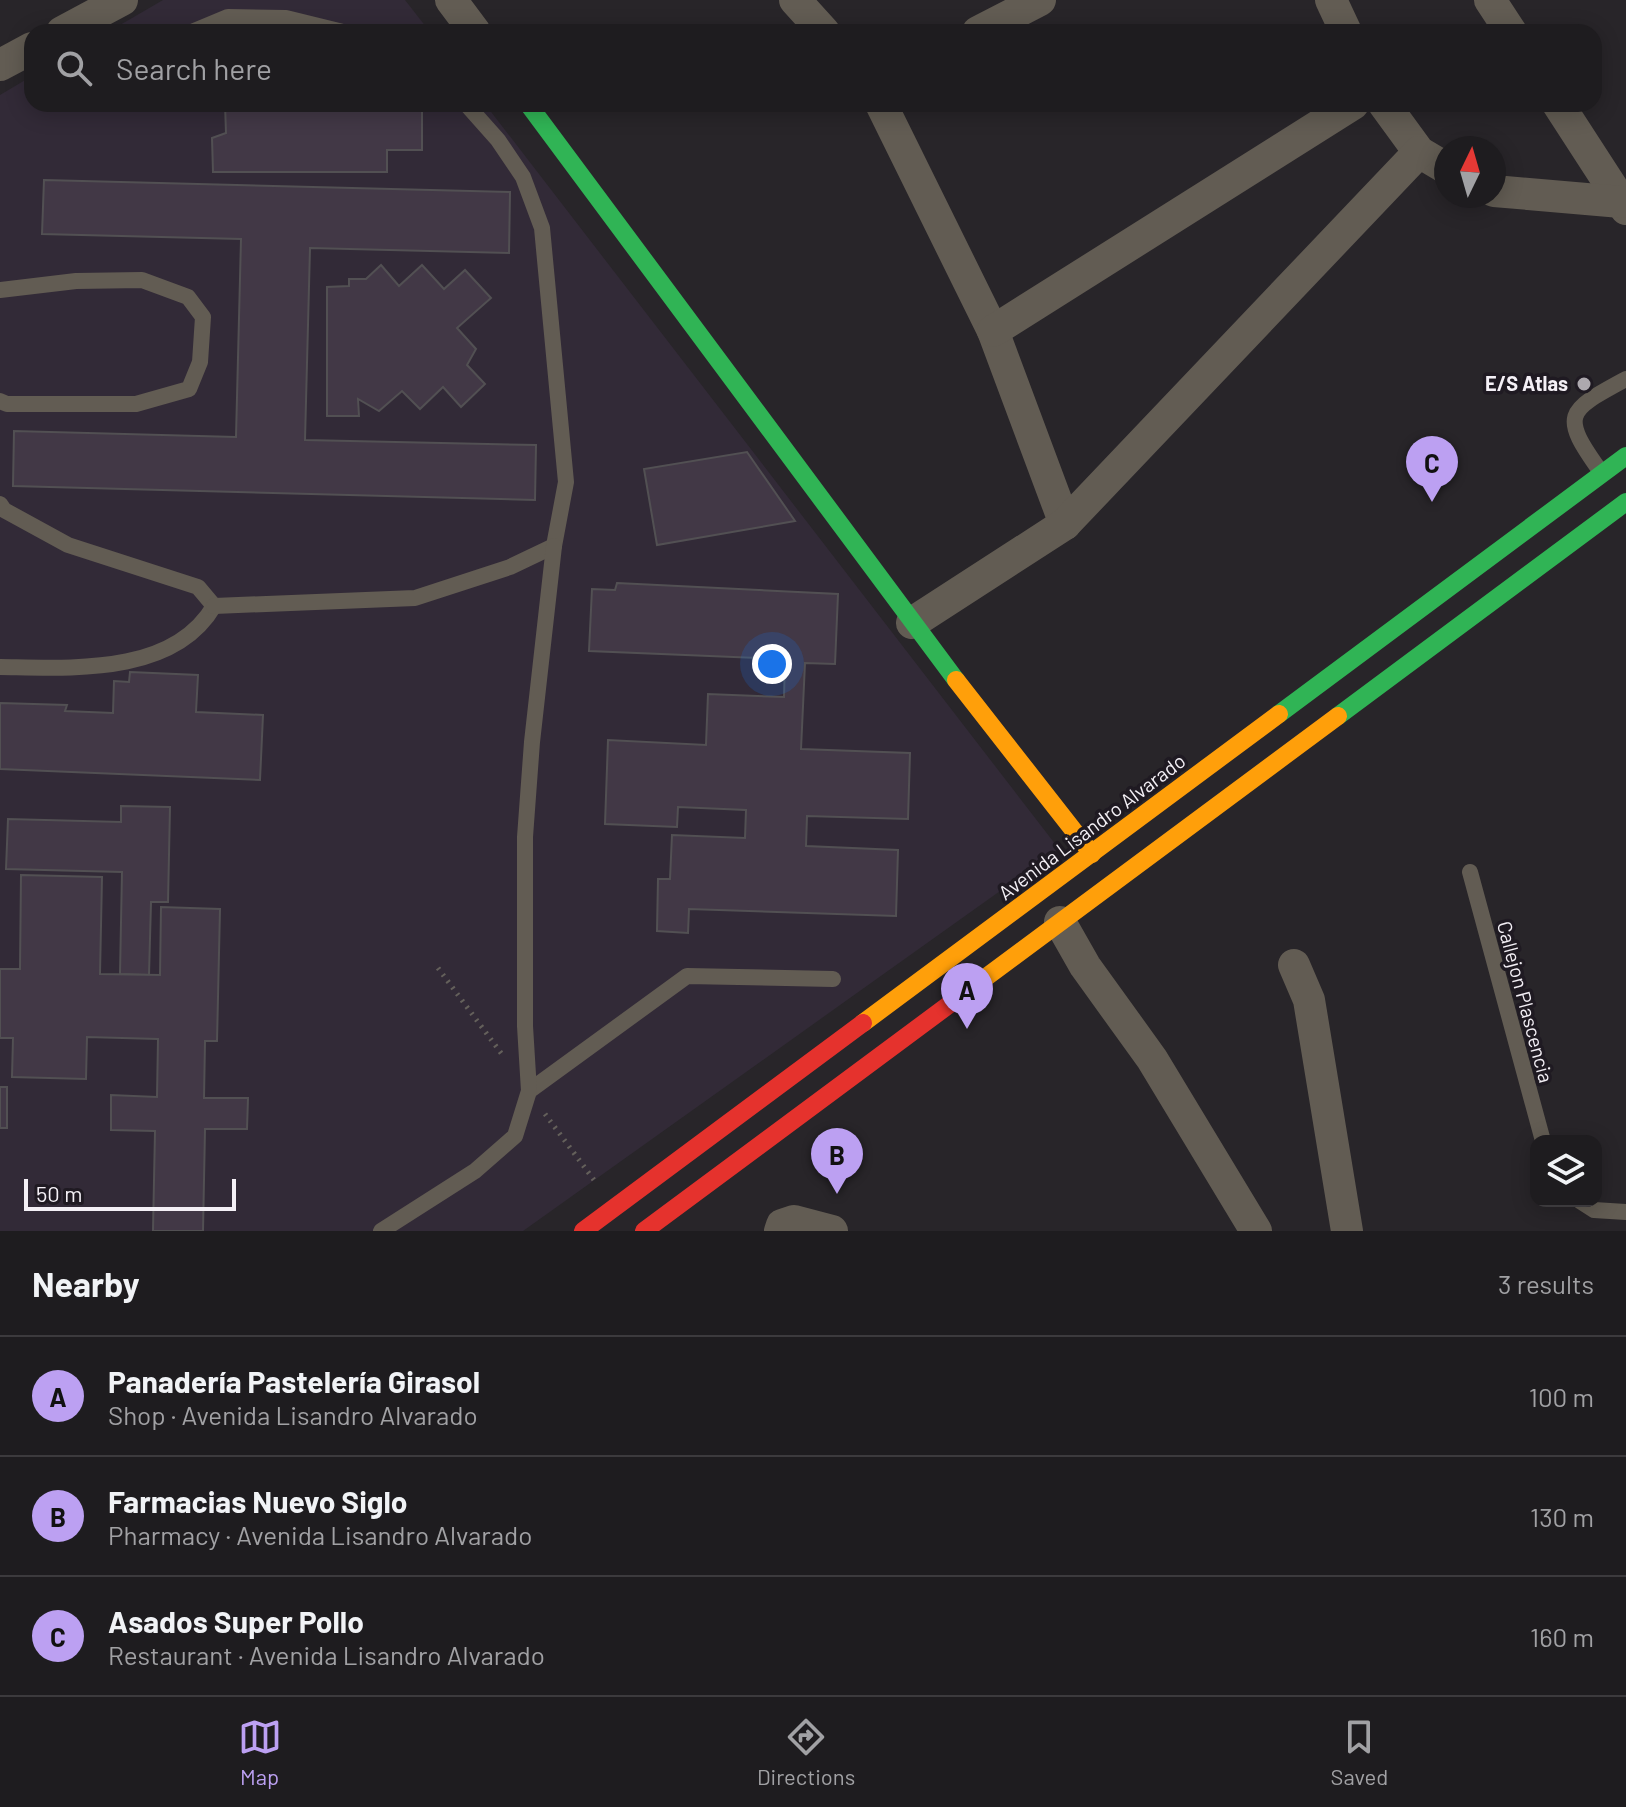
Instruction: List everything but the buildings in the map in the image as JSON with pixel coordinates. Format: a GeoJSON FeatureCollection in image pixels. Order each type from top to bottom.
{"type":"FeatureCollection","features":[{"type":"Feature","properties":{"kind":"street"},"geometry":{"type":"LineString","coordinates":[[77,24],[122,0]]}},
{"type":"Feature","properties":{"kind":"street"},"geometry":{"type":"LineString","coordinates":[[451,0],[469,24]]}},
{"type":"Feature","properties":{"kind":"street"},"geometry":{"type":"LineString","coordinates":[[795,0],[817,24]]}},
{"type":"Feature","properties":{"kind":"street"},"geometry":{"type":"LineString","coordinates":[[987,24],[1004,8],[1040,0]]}},
{"type":"Feature","properties":{"kind":"street"},"geometry":{"type":"LineString","coordinates":[[1331,0],[1342,24]]}},
{"type":"Feature","properties":{"kind":"street"},"geometry":{"type":"LineString","coordinates":[[1490,0],[1506,24]]}},
{"type":"Feature","properties":{"kind":"street"},"geometry":{"type":"LineString","coordinates":[[0,65],[24,52]]}},
{"type":"Feature","properties":{"kind":"street"},"geometry":{"type":"LineString","coordinates":[[534,112],[912,623],[1092,854]]}},
{"type":"Feature","properties":{"kind":"street"},"geometry":{"type":"LineString","coordinates":[[885,112],[993,331],[1065,524]]}},
{"type":"Feature","properties":{"kind":"street"},"geometry":{"type":"LineString","coordinates":[[993,331],[1340,112]]}},
{"type":"Feature","properties":{"kind":"street"},"geometry":{"type":"LineString","coordinates":[[912,623],[1065,524],[1432,160],[1391,112]]}},
{"type":"Feature","properties":{"kind":"street"},"geometry":{"type":"LineString","coordinates":[[1563,112],[1624,205]]}},
{"type":"Feature","properties":{"kind":"street"},"geometry":{"type":"LineString","coordinates":[[1506,192],[1624,205]]}},
{"type":"Feature","properties":{"kind":"street","name":"Avenida Lisandro Alvarado"},"geometry":{"type":"LineString","coordinates":[[603,1225],[1092,854],[1626,456]]}},
{"type":"Feature","properties":{"kind":"street"},"geometry":{"type":"LineString","coordinates":[[644,1231],[1626,502]]}},
{"type":"Feature","properties":{"kind":"street"},"geometry":{"type":"LineString","coordinates":[[1060,922],[1085,966],[1152,1059],[1256,1231]]}},
{"type":"Feature","properties":{"kind":"street"},"geometry":{"type":"LineString","coordinates":[[1294,965],[1309,1000],[1347,1231]]}},
{"type":"Feature","properties":{"kind":"street"},"geometry":{"type":"LineString","coordinates":[[780,1231],[782,1225],[794,1221],[832,1231]]}},
{"type":"Feature","properties":{"kind":"lane"},"geometry":{"type":"LineString","coordinates":[[211,24],[228,17],[286,18],[310,24]]}},
{"type":"Feature","properties":{"kind":"lane"},"geometry":{"type":"LineString","coordinates":[[381,1231],[475,1171],[515,1136],[529,1091],[525,1026],[525,837],[533,728],[554,546],[566,482],[542,228],[523,177],[498,140],[473,112]]}},
{"type":"Feature","properties":{"kind":"lane"},"geometry":{"type":"LineString","coordinates":[[0,290],[76,281],[142,280],[188,297],[203,317],[200,362],[189,389],[136,404],[7,404],[0,401]]}},
{"type":"Feature","properties":{"kind":"lane"},"geometry":{"type":"LineString","coordinates":[[1602,473],[1580,443],[1574,428],[1574,416],[1583,402],[1626,379]]}},
{"type":"Feature","properties":{"kind":"lane"},"geometry":{"type":"LineString","coordinates":[[0,504],[4,510],[68,545],[198,587],[214,606]]}},
{"type":"Feature","properties":{"kind":"lane"},"geometry":{"type":"LineString","coordinates":[[214,606],[415,598],[510,567],[554,546]]}},
{"type":"Feature","properties":{"kind":"lane"},"geometry":{"type":"LineString","coordinates":[[0,667],[77,668],[152,656],[202,626],[214,606]]}},
{"type":"Feature","properties":{"kind":"lane","name":"Callejon Plascencia"},"geometry":{"type":"LineString","coordinates":[[1470,872],[1541,1135]]}},
{"type":"Feature","properties":{"kind":"lane"},"geometry":{"type":"LineString","coordinates":[[529,1091],[687,976],[833,979]]}},
{"type":"Feature","properties":{"kind":"lane"},"geometry":{"type":"LineString","coordinates":[[1589,1207],[1626,1212]]}},
{"type":"Feature","properties":{"kind":"shaded area"},"geometry":{"type":"Polygon","coordinates":[[[163,0],[405,0],[424,24],[122,24],[163,0]]]}},
{"type":"Feature","properties":{"kind":"shaded area"},"geometry":{"type":"Polygon","coordinates":[[[24,81],[24,112],[491,112],[1059,849],[523,1231],[0,1231],[0,95],[24,81]]]}},
{"type":"Feature","properties":{"kind":"traffic: fast"},"geometry":{"type":"LineString","coordinates":[[534,112],[956,680]]}},
{"type":"Feature","properties":{"kind":"traffic: fast"},"geometry":{"type":"LineString","coordinates":[[1279,714],[1626,456]]}},
{"type":"Feature","properties":{"kind":"traffic: fast"},"geometry":{"type":"LineString","coordinates":[[1338,716],[1626,502]]}},
{"type":"Feature","properties":{"kind":"traffic: slow"},"geometry":{"type":"LineString","coordinates":[[956,680],[1092,854]]}},
{"type":"Feature","properties":{"kind":"traffic: slow"},"geometry":{"type":"LineString","coordinates":[[863,1023],[1279,714]]}},
{"type":"Feature","properties":{"kind":"traffic: slow"},"geometry":{"type":"LineString","coordinates":[[958,998],[1338,716]]}},
{"type":"Feature","properties":{"kind":"traffic: jam"},"geometry":{"type":"LineString","coordinates":[[644,1231],[958,998]]}},
{"type":"Feature","properties":{"kind":"traffic: jam"},"geometry":{"type":"LineString","coordinates":[[583,1231],[863,1023]]}},
{"type":"Feature","properties":{"kind":"place","name":"E/S Atlas"},"geometry":{"type":"Point","coordinates":[1584,384]}},
{"type":"Feature","properties":{"kind":"place","name":"Asados Super Pollo"},"geometry":{"type":"Point","coordinates":[1432,502]}},
{"type":"Feature","properties":{"kind":"place","name":"Panadería Pastelería Girasol"},"geometry":{"type":"Point","coordinates":[967,1029]}},
{"type":"Feature","properties":{"kind":"place","name":"Farmacias Nuevo Siglo"},"geometry":{"type":"Point","coordinates":[837,1194]}}]}
